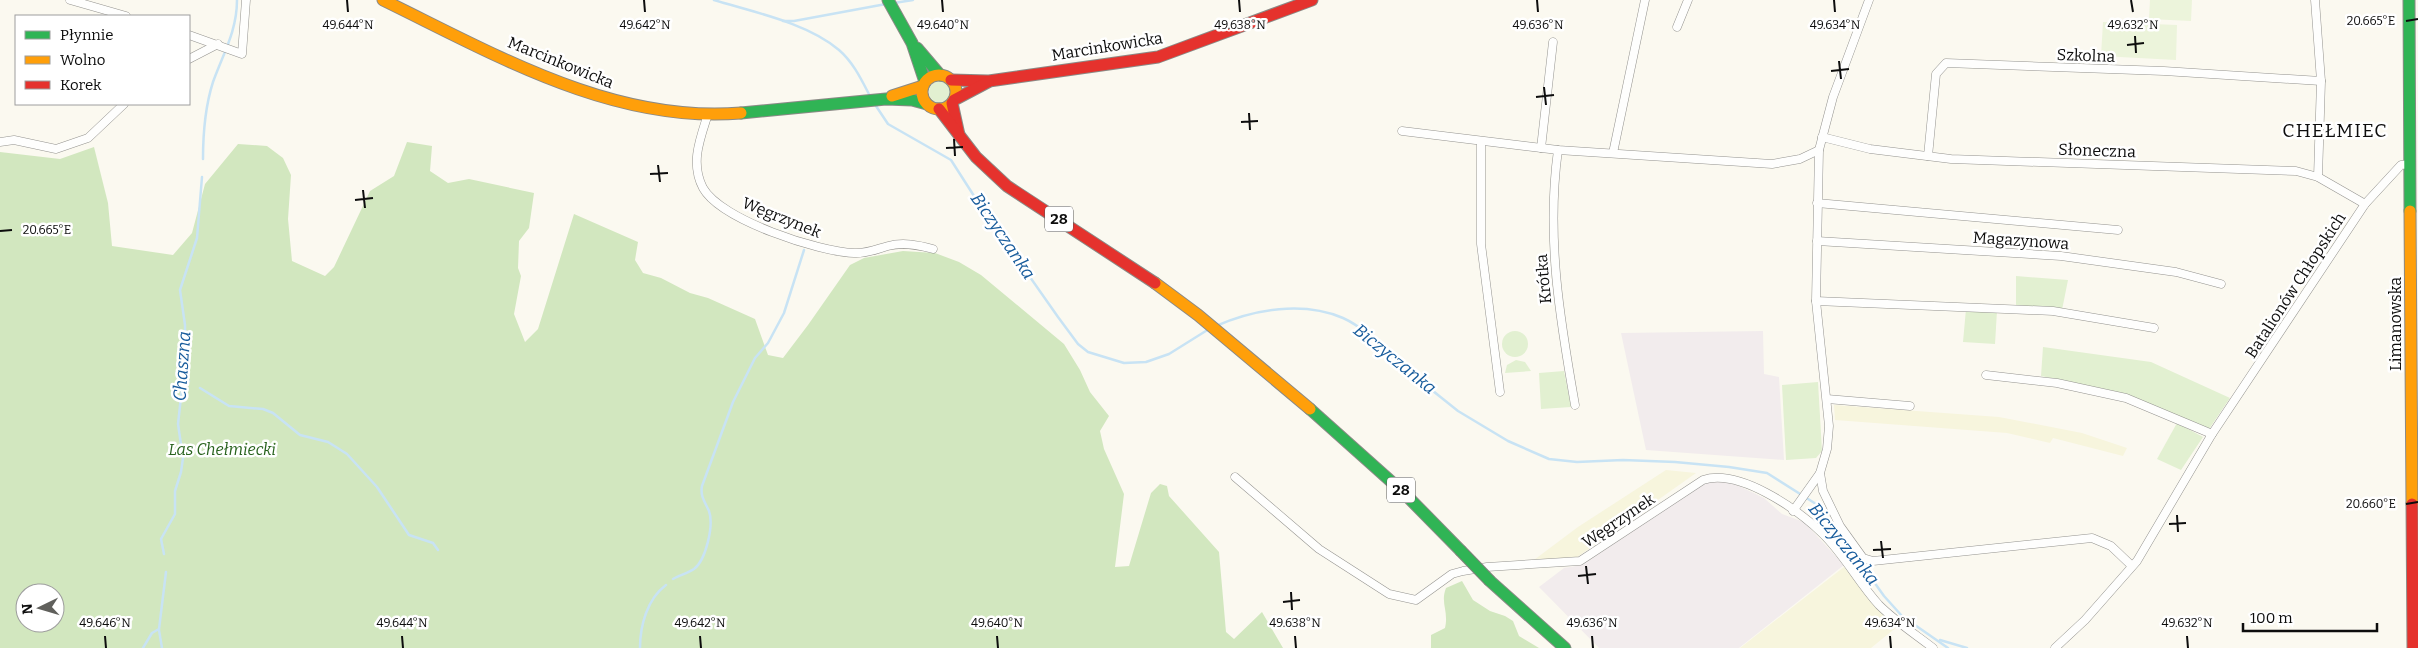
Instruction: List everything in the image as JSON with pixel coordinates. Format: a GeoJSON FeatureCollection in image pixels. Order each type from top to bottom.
{"type":"FeatureCollection","features":[{"type":"Feature","properties":{"kind":"main road","name":"Marcinkowicka"},"geometry":{"type":"LineString","coordinates":[[383,0],[521,65],[602,98],[641,107],[708,114],[886,99],[912,100],[927,104]]}},
{"type":"Feature","properties":{"kind":"main road"},"geometry":{"type":"LineString","coordinates":[[888,0],[912,43],[924,84],[922,96],[927,104]]}},
{"type":"Feature","properties":{"kind":"main road","name":"Marcinkowicka"},"geometry":{"type":"LineString","coordinates":[[951,80],[989,81],[1158,58],[1312,0]]}},
{"type":"Feature","properties":{"kind":"main road","name":"Limanowska"},"geometry":{"type":"LineString","coordinates":[[2409,0],[2414,72],[2411,164],[2414,648]]}},
{"type":"Feature","properties":{"kind":"main road"},"geometry":{"type":"LineString","coordinates":[[912,43],[940,75],[951,80]]}},
{"type":"Feature","properties":{"kind":"main road"},"geometry":{"type":"LineString","coordinates":[[924,84],[931,77],[940,75]]}},
{"type":"Feature","properties":{"kind":"main road","name":"28"},"geometry":{"type":"LineString","coordinates":[[951,80],[955,87],[953,101],[959,135]]}},
{"type":"Feature","properties":{"kind":"main road","name":"Marcinkowicka"},"geometry":{"type":"LineString","coordinates":[[953,101],[989,81]]}},
{"type":"Feature","properties":{"kind":"main road","name":"Marcinkowicka"},"geometry":{"type":"LineString","coordinates":[[886,99],[924,84]]}},
{"type":"Feature","properties":{"kind":"main road"},"geometry":{"type":"LineString","coordinates":[[939,109],[953,101]]}},
{"type":"Feature","properties":{"kind":"main road","name":"28"},"geometry":{"type":"LineString","coordinates":[[927,104],[939,109],[976,157],[1007,186],[1149,279],[1198,315],[1233,344],[1368,460],[1404,493],[1490,581],[1565,648]]}},
{"type":"Feature","properties":{"kind":"street"},"geometry":{"type":"LineString","coordinates":[[70,0],[122,15]]}},
{"type":"Feature","properties":{"kind":"street"},"geometry":{"type":"LineString","coordinates":[[190,35],[242,54],[246,0]]}},
{"type":"Feature","properties":{"kind":"street"},"geometry":{"type":"LineString","coordinates":[[1613,153],[1645,0]]}},
{"type":"Feature","properties":{"kind":"street"},"geometry":{"type":"LineString","coordinates":[[1677,27],[1688,0]]}},
{"type":"Feature","properties":{"kind":"street"},"geometry":{"type":"LineString","coordinates":[[1795,508],[1820,473],[1828,449],[1827,399],[1816,301],[1818,150],[1833,97],[1869,0]]}},
{"type":"Feature","properties":{"kind":"street"},"geometry":{"type":"LineString","coordinates":[[2315,0],[2321,81],[2318,177]]}},
{"type":"Feature","properties":{"kind":"street"},"geometry":{"type":"LineString","coordinates":[[1540,148],[1553,42]]}},
{"type":"Feature","properties":{"kind":"street"},"geometry":{"type":"LineString","coordinates":[[190,59],[225,47]]}},
{"type":"Feature","properties":{"kind":"street","name":"Szkolna"},"geometry":{"type":"LineString","coordinates":[[1928,156],[1936,74],[1946,63],[2164,71],[2321,81]]}},
{"type":"Feature","properties":{"kind":"street"},"geometry":{"type":"LineString","coordinates":[[0,142],[14,140],[56,149],[88,138],[123,105]]}},
{"type":"Feature","properties":{"kind":"street","name":"Węgrzynek"},"geometry":{"type":"LineString","coordinates":[[708,114],[696,152],[700,180],[710,196],[748,221],[808,245],[846,253],[866,252],[896,244],[910,244],[933,248]]}},
{"type":"Feature","properties":{"kind":"street"},"geometry":{"type":"LineString","coordinates":[[1402,131],[1558,150],[1772,164],[1800,159],[1818,150]]}},
{"type":"Feature","properties":{"kind":"street","name":"Słoneczna"},"geometry":{"type":"LineString","coordinates":[[1822,137],[1870,149],[1951,159],[2296,171],[2318,177],[2365,204]]}},
{"type":"Feature","properties":{"kind":"street"},"geometry":{"type":"LineString","coordinates":[[1481,142],[1481,244],[1500,392]]}},
{"type":"Feature","properties":{"kind":"street","name":"Krótka"},"geometry":{"type":"LineString","coordinates":[[1558,150],[1552,226],[1556,287],[1575,405]]}},
{"type":"Feature","properties":{"kind":"street","name":"Batalionów Chłopskich"},"geometry":{"type":"LineString","coordinates":[[2055,648],[2085,620],[2132,566],[2155,534],[2175,495],[2212,434],[2365,204],[2401,165],[2411,164]]}},
{"type":"Feature","properties":{"kind":"street","name":"Magazynowa"},"geometry":{"type":"LineString","coordinates":[[1817,203],[2118,230]]}},
{"type":"Feature","properties":{"kind":"street","name":"Magazynowa"},"geometry":{"type":"LineString","coordinates":[[1817,241],[2061,256],[2176,272],[2221,284]]}},
{"type":"Feature","properties":{"kind":"street"},"geometry":{"type":"LineString","coordinates":[[1816,301],[2053,310],[2154,328]]}},
{"type":"Feature","properties":{"kind":"street"},"geometry":{"type":"LineString","coordinates":[[1986,375],[2057,383],[2126,398],[2212,434]]}},
{"type":"Feature","properties":{"kind":"street"},"geometry":{"type":"LineString","coordinates":[[1827,399],[1910,406]]}},
{"type":"Feature","properties":{"kind":"street"},"geometry":{"type":"LineString","coordinates":[[1820,473],[1823,491],[1840,526],[1863,558],[1873,561],[2092,538],[2111,546],[2132,566]]}},
{"type":"Feature","properties":{"kind":"street","name":"Węgrzynek"},"geometry":{"type":"LineString","coordinates":[[1235,477],[1320,549],[1389,594],[1408,600],[1422,598],[1452,574],[1464,571],[1488,566],[1580,561],[1709,478],[1725,478],[1743,483],[1795,508],[1822,533],[1880,606],[1933,648]]}},
{"type":"Feature","properties":{"kind":"shaded area"},"geometry":{"type":"Polygon","coordinates":[[[1763,331],[1764,374],[1779,377],[1784,460],[1646,450],[1621,333],[1763,331]]]}},
{"type":"Feature","properties":{"kind":"shaded area"},"geometry":{"type":"Polygon","coordinates":[[[1834,405],[1999,417],[2082,433],[2127,448],[2123,456],[2053,438],[2050,443],[2007,433],[1835,420],[1834,405]]]}},
{"type":"Feature","properties":{"kind":"shaded area"},"geometry":{"type":"Polygon","coordinates":[[[1666,470],[1696,473],[1573,560],[1534,560],[1578,527],[1666,470]]]}},
{"type":"Feature","properties":{"kind":"shaded area"},"geometry":{"type":"Polygon","coordinates":[[[1711,481],[1728,482],[1739,486],[1764,498],[1782,514],[1804,522],[1844,565],[1739,648],[1599,648],[1539,587],[1564,568],[1582,565],[1696,488],[1711,481]]]}},
{"type":"Feature","properties":{"kind":"shaded area"},"geometry":{"type":"Polygon","coordinates":[[[1844,567],[1881,610],[1898,626],[1871,648],[1740,648],[1844,567]]]}},
{"type":"Feature","properties":{"kind":"green space"},"geometry":{"type":"Polygon","coordinates":[[[2150,0],[2192,0],[2191,21],[2149,19],[2150,0]]]}},
{"type":"Feature","properties":{"kind":"green space"},"geometry":{"type":"Polygon","coordinates":[[[2103,22],[2177,25],[2176,60],[2101,56],[2103,22]]]}},
{"type":"Feature","properties":{"kind":"green space"},"geometry":{"type":"Polygon","coordinates":[[[940,81],[948,84],[951,92],[948,100],[940,103],[932,100],[929,92],[932,84],[940,81]]]}},
{"type":"Feature","properties":{"kind":"green space","name":"Las Chełmiecki"},"geometry":{"type":"Polygon","coordinates":[[[407,142],[432,146],[430,171],[448,183],[469,179],[534,193],[529,228],[519,241],[518,268],[521,276],[514,314],[525,342],[538,329],[574,214],[638,242],[635,260],[643,273],[661,278],[690,293],[708,298],[755,319],[768,355],[783,358],[850,265],[864,258],[903,251],[935,253],[959,262],[981,275],[1064,344],[1080,370],[1090,392],[1109,416],[1100,431],[1104,449],[1124,494],[1115,567],[1129,566],[1151,493],[1160,484],[1167,486],[1169,496],[1219,552],[1226,632],[1234,639],[1262,612],[1283,648],[0,648],[0,152],[60,159],[94,147],[108,203],[112,246],[173,255],[192,233],[205,184],[238,144],[267,146],[283,158],[291,175],[288,219],[292,261],[325,276],[334,267],[370,191],[394,176],[407,142]]]}},
{"type":"Feature","properties":{"kind":"green space"},"geometry":{"type":"Polygon","coordinates":[[[2016,276],[2068,280],[2062,310],[2016,305],[2016,276]]]}},
{"type":"Feature","properties":{"kind":"green space"},"geometry":{"type":"Polygon","coordinates":[[[1966,309],[1997,311],[1995,344],[1963,342],[1966,309]]]}},
{"type":"Feature","properties":{"kind":"green space"},"geometry":{"type":"Polygon","coordinates":[[[1515,331],[1524,335],[1528,344],[1524,353],[1515,357],[1506,353],[1502,344],[1506,335],[1515,331]]]}},
{"type":"Feature","properties":{"kind":"green space"},"geometry":{"type":"Polygon","coordinates":[[[2043,347],[2151,362],[2230,398],[2209,429],[2109,390],[2041,376],[2043,347]]]}},
{"type":"Feature","properties":{"kind":"green space"},"geometry":{"type":"Polygon","coordinates":[[[1516,360],[1525,362],[1531,371],[1505,373],[1507,365],[1516,360]]]}},
{"type":"Feature","properties":{"kind":"green space"},"geometry":{"type":"Polygon","coordinates":[[[1564,371],[1571,407],[1541,409],[1539,373],[1564,371]]]}},
{"type":"Feature","properties":{"kind":"green space"},"geometry":{"type":"Polygon","coordinates":[[[1818,382],[1822,451],[1816,458],[1786,460],[1782,385],[1818,382]]]}},
{"type":"Feature","properties":{"kind":"green space"},"geometry":{"type":"Polygon","coordinates":[[[2177,423],[2203,437],[2181,470],[2157,459],[2177,423]]]}},
{"type":"Feature","properties":{"kind":"green space"},"geometry":{"type":"Polygon","coordinates":[[[1462,581],[1473,600],[1490,611],[1513,621],[1519,636],[1539,648],[1431,648],[1431,635],[1445,628],[1444,593],[1446,588],[1462,581]]]}},
{"type":"Feature","properties":{"kind":"waterway","name":"Chaszna"},"geometry":{"type":"LineString","coordinates":[[203,159],[206,110],[213,82],[235,22],[237,0]]}},
{"type":"Feature","properties":{"kind":"waterway","name":"Biczyczanka"},"geometry":{"type":"LineString","coordinates":[[714,0],[779,19],[812,32],[839,50],[849,61],[871,98]]}},
{"type":"Feature","properties":{"kind":"waterway"},"geometry":{"type":"LineString","coordinates":[[894,3],[913,0]]}},
{"type":"Feature","properties":{"kind":"waterway"},"geometry":{"type":"LineString","coordinates":[[783,21],[794,21],[886,4]]}},
{"type":"Feature","properties":{"kind":"waterway","name":"Biczyczanka"},"geometry":{"type":"LineString","coordinates":[[874,103],[888,124],[951,160],[983,210],[1058,317],[1078,344],[1088,352],[1124,363],[1146,362],[1169,354],[1209,329]]}},
{"type":"Feature","properties":{"kind":"waterway","name":"Chaszna"},"geometry":{"type":"LineString","coordinates":[[164,554],[161,539],[175,514],[175,491],[183,458],[178,424],[185,361],[185,325],[180,290],[197,238],[202,177]]}},
{"type":"Feature","properties":{"kind":"waterway"},"geometry":{"type":"LineString","coordinates":[[673,579],[694,569],[702,558],[710,533],[709,511],[702,496],[702,486],[733,402],[755,358],[768,343],[784,313],[804,250]]}},
{"type":"Feature","properties":{"kind":"waterway","name":"Biczyczanka"},"geometry":{"type":"LineString","coordinates":[[1216,326],[1247,315],[1279,309],[1312,310],[1343,318],[1364,331],[1411,373],[1458,411],[1508,441],[1549,459],[1577,462],[1623,460],[1675,462],[1767,473],[1816,504],[1884,596],[1902,616],[1948,648]]}},
{"type":"Feature","properties":{"kind":"waterway","name":"Chaszna"},"geometry":{"type":"LineString","coordinates":[[182,377],[189,381]]}},
{"type":"Feature","properties":{"kind":"waterway"},"geometry":{"type":"LineString","coordinates":[[200,388],[229,406],[263,409],[273,413],[300,435],[328,442],[347,454],[377,487],[409,535],[433,543],[438,550]]}},
{"type":"Feature","properties":{"kind":"waterway","name":"Chaszna"},"geometry":{"type":"LineString","coordinates":[[143,648],[152,633],[159,629],[166,572]]}},
{"type":"Feature","properties":{"kind":"waterway"},"geometry":{"type":"LineString","coordinates":[[640,648],[641,631],[649,605],[666,585]]}},
{"type":"Feature","properties":{"kind":"waterway"},"geometry":{"type":"LineString","coordinates":[[159,630],[162,648]]}},
{"type":"Feature","properties":{"kind":"waterway"},"geometry":{"type":"LineString","coordinates":[[1940,640],[1967,648]]}},
{"type":"Feature","properties":{"kind":"traffic: fast"},"geometry":{"type":"LineString","coordinates":[[888,0],[912,43],[925,82]]}},
{"type":"Feature","properties":{"kind":"traffic: fast"},"geometry":{"type":"LineString","coordinates":[[2409,0],[2410,211]]}},
{"type":"Feature","properties":{"kind":"traffic: fast"},"geometry":{"type":"LineString","coordinates":[[917,48],[940,75]]}},
{"type":"Feature","properties":{"kind":"traffic: fast"},"geometry":{"type":"LineString","coordinates":[[741,113],[886,99],[912,100],[927,104]]}},
{"type":"Feature","properties":{"kind":"traffic: fast"},"geometry":{"type":"LineString","coordinates":[[1310,409],[1404,493],[1460,550]]}},
{"type":"Feature","properties":{"kind":"traffic: fast"},"geometry":{"type":"LineString","coordinates":[[1460,550],[1490,581]]}},
{"type":"Feature","properties":{"kind":"traffic: fast"},"geometry":{"type":"LineString","coordinates":[[1490,581],[1565,648]]}},
{"type":"Feature","properties":{"kind":"traffic: slow"},"geometry":{"type":"LineString","coordinates":[[383,0],[511,62],[556,81],[601,96],[647,108],[693,114],[741,113]]}},
{"type":"Feature","properties":{"kind":"traffic: slow"},"geometry":{"type":"LineString","coordinates":[[939,75],[951,80],[956,92],[951,104],[939,109],[927,104],[922,92],[927,80],[939,75]]}},
{"type":"Feature","properties":{"kind":"traffic: slow"},"geometry":{"type":"LineString","coordinates":[[892,96],[923,86]]}},
{"type":"Feature","properties":{"kind":"traffic: slow"},"geometry":{"type":"LineString","coordinates":[[2410,211],[2412,504]]}},
{"type":"Feature","properties":{"kind":"traffic: slow"},"geometry":{"type":"LineString","coordinates":[[1155,283],[1198,315],[1310,409]]}},
{"type":"Feature","properties":{"kind":"traffic: jam"},"geometry":{"type":"LineString","coordinates":[[951,80],[989,81],[1158,57],[1312,0]]}},
{"type":"Feature","properties":{"kind":"traffic: jam"},"geometry":{"type":"LineString","coordinates":[[954,100],[988,82]]}},
{"type":"Feature","properties":{"kind":"traffic: jam"},"geometry":{"type":"LineString","coordinates":[[952,103],[959,135]]}},
{"type":"Feature","properties":{"kind":"traffic: jam"},"geometry":{"type":"LineString","coordinates":[[939,109],[976,157],[1007,186],[1155,283]]}},
{"type":"Feature","properties":{"kind":"traffic: jam"},"geometry":{"type":"LineString","coordinates":[[2412,504],[2413,648]]}},
{"type":"Feature","properties":{"kind":"district","name":"CHEŁMIEC"},"geometry":{"type":"Point","coordinates":[2335,130]}}]}
